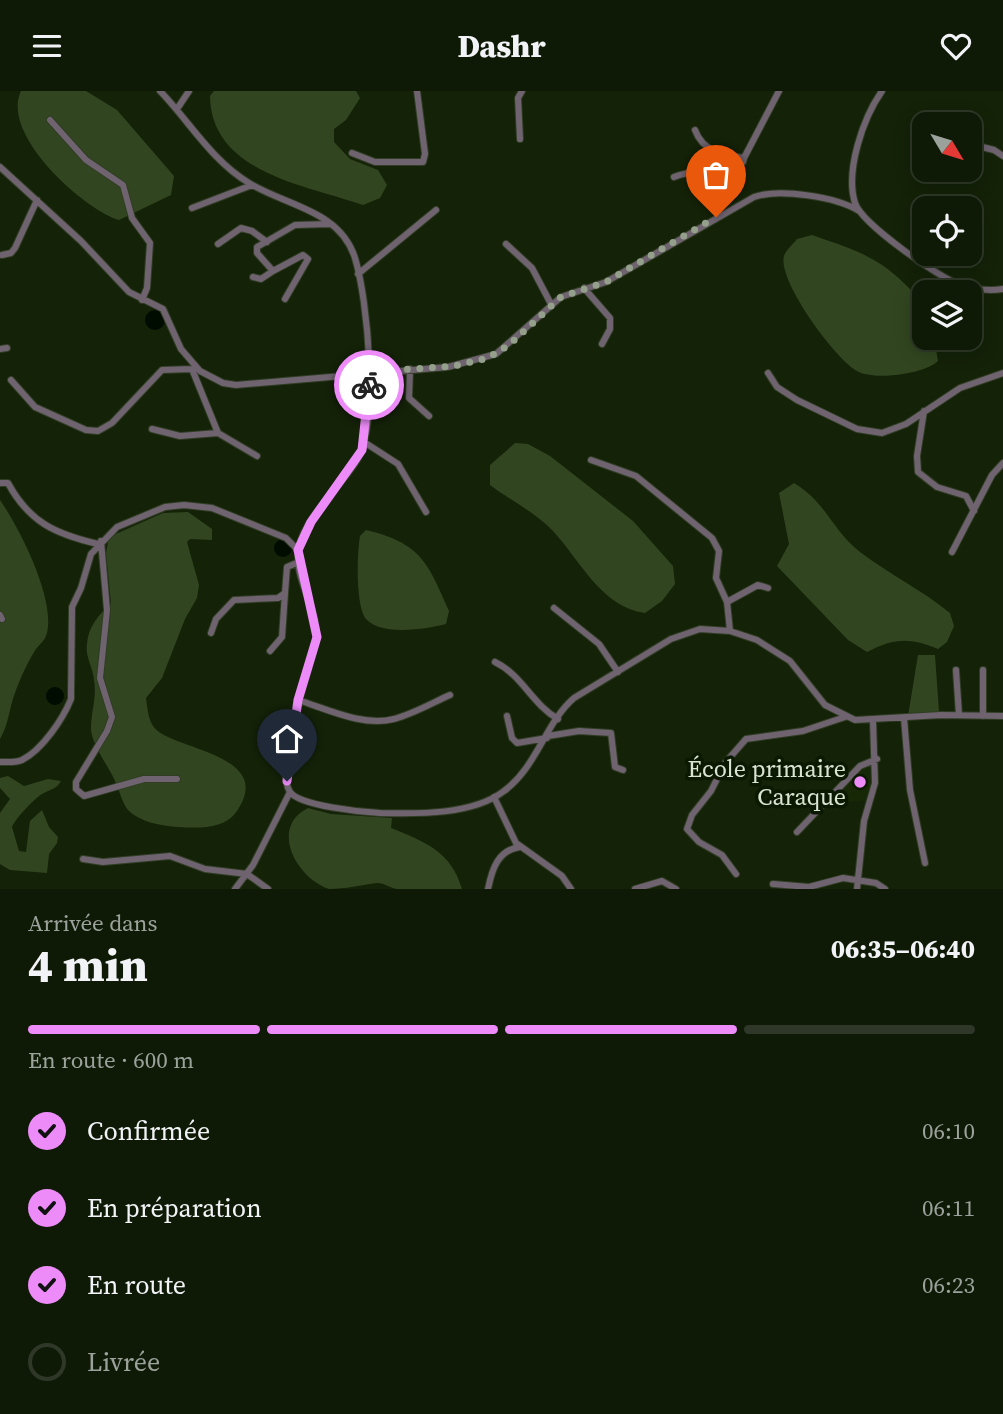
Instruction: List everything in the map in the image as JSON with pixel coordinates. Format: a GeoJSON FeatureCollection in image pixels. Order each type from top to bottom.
{"type":"FeatureCollection","features":[{"type":"Feature","properties":{"kind":"street"},"geometry":{"type":"LineString","coordinates":[[160,91],[218,159],[252,185],[305,208],[332,224],[352,251],[358,274],[370,372],[365,442],[352,467],[311,522],[298,550],[317,637],[298,700],[286,765],[290,792],[247,874],[235,889]]}},
{"type":"Feature","properties":{"kind":"street"},"geometry":{"type":"LineString","coordinates":[[177,109],[189,91]]}},
{"type":"Feature","properties":{"kind":"street"},"geometry":{"type":"LineString","coordinates":[[352,153],[375,162],[423,162],[425,154],[417,91]]}},
{"type":"Feature","properties":{"kind":"street"},"geometry":{"type":"LineString","coordinates":[[520,139],[518,98],[522,91]]}},
{"type":"Feature","properties":{"kind":"street"},"geometry":{"type":"LineString","coordinates":[[674,177],[690,171],[736,166],[743,162],[779,91]]}},
{"type":"Feature","properties":{"kind":"street"},"geometry":{"type":"LineString","coordinates":[[859,211],[851,182],[851,166],[882,91]]}},
{"type":"Feature","properties":{"kind":"street"},"geometry":{"type":"LineString","coordinates":[[50,120],[86,160],[123,185],[132,219],[150,243],[147,288],[142,300]]}},
{"type":"Feature","properties":{"kind":"street"},"geometry":{"type":"LineString","coordinates":[[695,130],[699,140],[710,150],[744,158]]}},
{"type":"Feature","properties":{"kind":"street"},"geometry":{"type":"LineString","coordinates":[[982,147],[1003,156]]}},
{"type":"Feature","properties":{"kind":"street"},"geometry":{"type":"LineString","coordinates":[[0,167],[81,240],[119,283],[142,300],[155,304],[167,313],[176,340],[193,367],[218,433]]}},
{"type":"Feature","properties":{"kind":"street"},"geometry":{"type":"LineString","coordinates":[[192,208],[252,185]]}},
{"type":"Feature","properties":{"kind":"street"},"geometry":{"type":"LineString","coordinates":[[11,380],[35,407],[91,431],[98,431],[112,423],[162,370],[193,367],[212,379],[236,385],[454,366],[488,358],[509,345],[551,304],[584,288],[606,282],[761,194],[813,197],[859,211],[905,252],[951,281],[980,289],[1003,289]]}},
{"type":"Feature","properties":{"kind":"street"},"geometry":{"type":"LineString","coordinates":[[2,255],[15,248],[37,200]]}},
{"type":"Feature","properties":{"kind":"street"},"geometry":{"type":"LineString","coordinates":[[358,274],[387,247],[436,210]]}},
{"type":"Feature","properties":{"kind":"street"},"geometry":{"type":"LineString","coordinates":[[273,271],[256,250],[267,241],[295,225],[332,224]]}},
{"type":"Feature","properties":{"kind":"street"},"geometry":{"type":"LineString","coordinates":[[218,244],[241,228],[252,231],[267,241]]}},
{"type":"Feature","properties":{"kind":"street"},"geometry":{"type":"LineString","coordinates":[[506,244],[531,268],[551,304]]}},
{"type":"Feature","properties":{"kind":"street"},"geometry":{"type":"LineString","coordinates":[[253,277],[261,279],[303,255],[308,258],[285,299]]}},
{"type":"Feature","properties":{"kind":"street"},"geometry":{"type":"LineString","coordinates":[[584,288],[610,318],[610,329],[602,344]]}},
{"type":"Feature","properties":{"kind":"street"},"geometry":{"type":"LineString","coordinates":[[410,369],[409,398],[429,416]]}},
{"type":"Feature","properties":{"kind":"street"},"geometry":{"type":"LineString","coordinates":[[768,373],[777,387],[789,396],[863,431],[891,432],[960,388],[1003,373]]}},
{"type":"Feature","properties":{"kind":"street"},"geometry":{"type":"LineString","coordinates":[[924,411],[917,456],[918,472],[937,487],[965,496],[974,511]]}},
{"type":"Feature","properties":{"kind":"street"},"geometry":{"type":"LineString","coordinates":[[152,429],[180,436],[218,433],[257,456]]}},
{"type":"Feature","properties":{"kind":"street"},"geometry":{"type":"LineString","coordinates":[[365,442],[398,464],[426,512]]}},
{"type":"Feature","properties":{"kind":"street"},"geometry":{"type":"LineString","coordinates":[[591,460],[636,476],[712,538],[719,551],[716,579],[727,602],[730,631]]}},
{"type":"Feature","properties":{"kind":"street"},"geometry":{"type":"LineString","coordinates":[[952,552],[992,475],[1003,463]]}},
{"type":"Feature","properties":{"kind":"street"},"geometry":{"type":"LineString","coordinates":[[0,483],[8,483],[17,502],[52,531],[100,543]]}},
{"type":"Feature","properties":{"kind":"street"},"geometry":{"type":"LineString","coordinates":[[0,762],[24,759],[48,736],[67,709],[71,699],[72,607],[91,554],[117,527],[165,507],[184,505],[212,508],[286,538],[298,550]]}},
{"type":"Feature","properties":{"kind":"street"},"geometry":{"type":"LineString","coordinates":[[100,543],[107,610],[100,678],[112,717],[107,731],[76,782],[76,789],[84,796],[144,779],[177,779]]}},
{"type":"Feature","properties":{"kind":"street"},"geometry":{"type":"LineString","coordinates":[[270,650],[282,637],[287,567],[299,562]]}},
{"type":"Feature","properties":{"kind":"street"},"geometry":{"type":"LineString","coordinates":[[727,602],[758,585],[768,588]]}},
{"type":"Feature","properties":{"kind":"street"},"geometry":{"type":"LineString","coordinates":[[211,633],[216,619],[234,600],[278,598],[285,593]]}},
{"type":"Feature","properties":{"kind":"street"},"geometry":{"type":"LineString","coordinates":[[554,608],[599,644],[618,672]]}},
{"type":"Feature","properties":{"kind":"street"},"geometry":{"type":"LineString","coordinates":[[290,792],[310,803],[378,813],[471,806],[494,797],[509,787],[528,767],[574,698],[688,631],[730,631],[757,640],[783,656],[825,705],[845,717]]}},
{"type":"Feature","properties":{"kind":"street"},"geometry":{"type":"LineString","coordinates":[[495,662],[508,669],[538,705],[558,719]]}},
{"type":"Feature","properties":{"kind":"street"},"geometry":{"type":"LineString","coordinates":[[956,670],[960,715]]}},
{"type":"Feature","properties":{"kind":"street"},"geometry":{"type":"LineString","coordinates":[[983,670],[983,716]]}},
{"type":"Feature","properties":{"kind":"street"},"geometry":{"type":"LineString","coordinates":[[298,700],[337,714],[384,721],[398,718],[450,695]]}},
{"type":"Feature","properties":{"kind":"street"},"geometry":{"type":"LineString","coordinates":[[736,874],[722,855],[692,837],[687,826],[714,786],[725,763],[749,737],[803,731],[845,717],[873,720],[960,715],[1003,716]]}},
{"type":"Feature","properties":{"kind":"street"},"geometry":{"type":"LineString","coordinates":[[507,716],[512,738],[517,743],[579,731],[611,733],[615,767],[623,770]]}},
{"type":"Feature","properties":{"kind":"street"},"geometry":{"type":"LineString","coordinates":[[904,718],[910,790],[925,863]]}},
{"type":"Feature","properties":{"kind":"street"},"geometry":{"type":"LineString","coordinates":[[858,889],[864,821],[875,783],[877,759],[873,720]]}},
{"type":"Feature","properties":{"kind":"street"},"geometry":{"type":"LineString","coordinates":[[797,832],[860,766],[877,759]]}},
{"type":"Feature","properties":{"kind":"street"},"geometry":{"type":"LineString","coordinates":[[494,797],[520,848],[562,876],[571,889]]}},
{"type":"Feature","properties":{"kind":"street"},"geometry":{"type":"LineString","coordinates":[[488,889],[498,859],[510,849],[520,848]]}},
{"type":"Feature","properties":{"kind":"street"},"geometry":{"type":"LineString","coordinates":[[83,859],[103,862],[163,856],[205,869],[247,874],[268,889]]}},
{"type":"Feature","properties":{"kind":"street"},"geometry":{"type":"LineString","coordinates":[[773,884],[809,887],[839,878],[876,883],[885,889]]}},
{"type":"Feature","properties":{"kind":"street"},"geometry":{"type":"LineString","coordinates":[[635,889],[662,881],[676,889]]}},
{"type":"Feature","properties":{"kind":"shaded area"},"geometry":{"type":"Polygon","coordinates":[[[21,91],[86,91],[117,110],[174,176],[171,195],[119,220],[86,201],[67,186],[33,148],[22,128],[18,108],[21,91]]]}},
{"type":"Feature","properties":{"kind":"shaded area"},"geometry":{"type":"Polygon","coordinates":[[[214,91],[356,91],[360,98],[346,120],[334,129],[334,142],[350,159],[378,170],[387,185],[380,198],[363,205],[290,182],[244,159],[226,143],[215,122],[210,96],[214,91]]]}},
{"type":"Feature","properties":{"kind":"shaded area"},"geometry":{"type":"Polygon","coordinates":[[[812,235],[847,247],[874,260],[897,277],[912,291],[912,350],[936,350],[938,361],[911,373],[887,376],[865,374],[847,364],[822,336],[789,282],[784,256],[797,239],[812,235]]]}},
{"type":"Feature","properties":{"kind":"shaded area"},"geometry":{"type":"Polygon","coordinates":[[[155,310],[162,313],[165,320],[162,327],[155,330],[148,327],[145,320],[148,313],[155,310]]]}},
{"type":"Feature","properties":{"kind":"shaded area"},"geometry":{"type":"Polygon","coordinates":[[[515,443],[528,444],[550,456],[633,521],[673,566],[675,584],[662,601],[645,613],[616,602],[593,581],[546,524],[490,485],[490,465],[515,443]]]}},
{"type":"Feature","properties":{"kind":"shaded area"},"geometry":{"type":"Polygon","coordinates":[[[794,483],[822,507],[842,535],[860,552],[950,613],[954,626],[947,642],[938,649],[919,642],[894,642],[867,652],[848,640],[777,566],[789,544],[779,493],[794,483]]]}},
{"type":"Feature","properties":{"kind":"shaded area"},"geometry":{"type":"Polygon","coordinates":[[[0,500],[35,566],[47,605],[48,622],[45,638],[33,654],[19,682],[0,739],[0,500]]]}},
{"type":"Feature","properties":{"kind":"shaded area"},"geometry":{"type":"Polygon","coordinates":[[[188,512],[212,529],[212,540],[190,539],[187,542],[199,585],[197,598],[185,619],[162,678],[146,698],[155,729],[172,739],[222,759],[236,768],[244,779],[245,793],[232,817],[218,825],[202,827],[151,823],[138,818],[126,808],[92,735],[95,686],[87,649],[92,627],[111,604],[106,553],[109,537],[163,513],[188,512]]]}},
{"type":"Feature","properties":{"kind":"shaded area"},"geometry":{"type":"Polygon","coordinates":[[[366,530],[399,541],[420,557],[435,580],[449,611],[446,624],[394,630],[374,625],[367,620],[360,604],[358,580],[360,536],[366,530]]]}},
{"type":"Feature","properties":{"kind":"shaded area"},"geometry":{"type":"Polygon","coordinates":[[[283,539],[289,542],[292,548],[289,554],[283,557],[277,554],[274,548],[277,542],[283,539]]]}},
{"type":"Feature","properties":{"kind":"shaded area"},"geometry":{"type":"Polygon","coordinates":[[[918,655],[935,655],[939,712],[908,716],[918,655]]]}},
{"type":"Feature","properties":{"kind":"shaded area"},"geometry":{"type":"Polygon","coordinates":[[[51,687],[59,687],[64,696],[62,703],[51,705],[46,700],[46,692],[51,687]]]}},
{"type":"Feature","properties":{"kind":"shaded area","name":"École primaire Caraque"},"geometry":{"type":"Polygon","coordinates":[[[874,761],[874,777],[865,801],[828,803],[866,763],[874,761]]]}},
{"type":"Feature","properties":{"kind":"shaded area"},"geometry":{"type":"Polygon","coordinates":[[[8,776],[24,786],[48,779],[61,781],[55,788],[35,800],[12,827],[19,851],[26,852],[30,821],[42,810],[49,827],[58,837],[49,854],[47,873],[10,870],[0,864],[0,813],[10,799],[0,788],[0,778],[8,776]]]}},
{"type":"Feature","properties":{"kind":"shaded area"},"geometry":{"type":"Polygon","coordinates":[[[308,808],[331,814],[392,818],[391,828],[426,843],[444,857],[451,865],[462,889],[397,889],[377,883],[329,889],[317,883],[298,864],[289,839],[290,827],[296,816],[308,808]]]}},
{"type":"Feature","properties":{"kind":"way so far"},"geometry":{"type":"LineString","coordinates":[[369,385],[370,372],[454,366],[488,358],[509,345],[561,297],[614,278],[628,267],[716,217]]}},
{"type":"Feature","properties":{"kind":"place","name":"École primaire Caraque"},"geometry":{"type":"Point","coordinates":[860,782]}},
{"type":"Feature","properties":{"kind":"route"},"geometry":{"type":"LineString","coordinates":[[287,781],[286,765],[298,700],[317,637],[298,550],[311,522],[362,450],[365,442],[369,385]]}}]}
